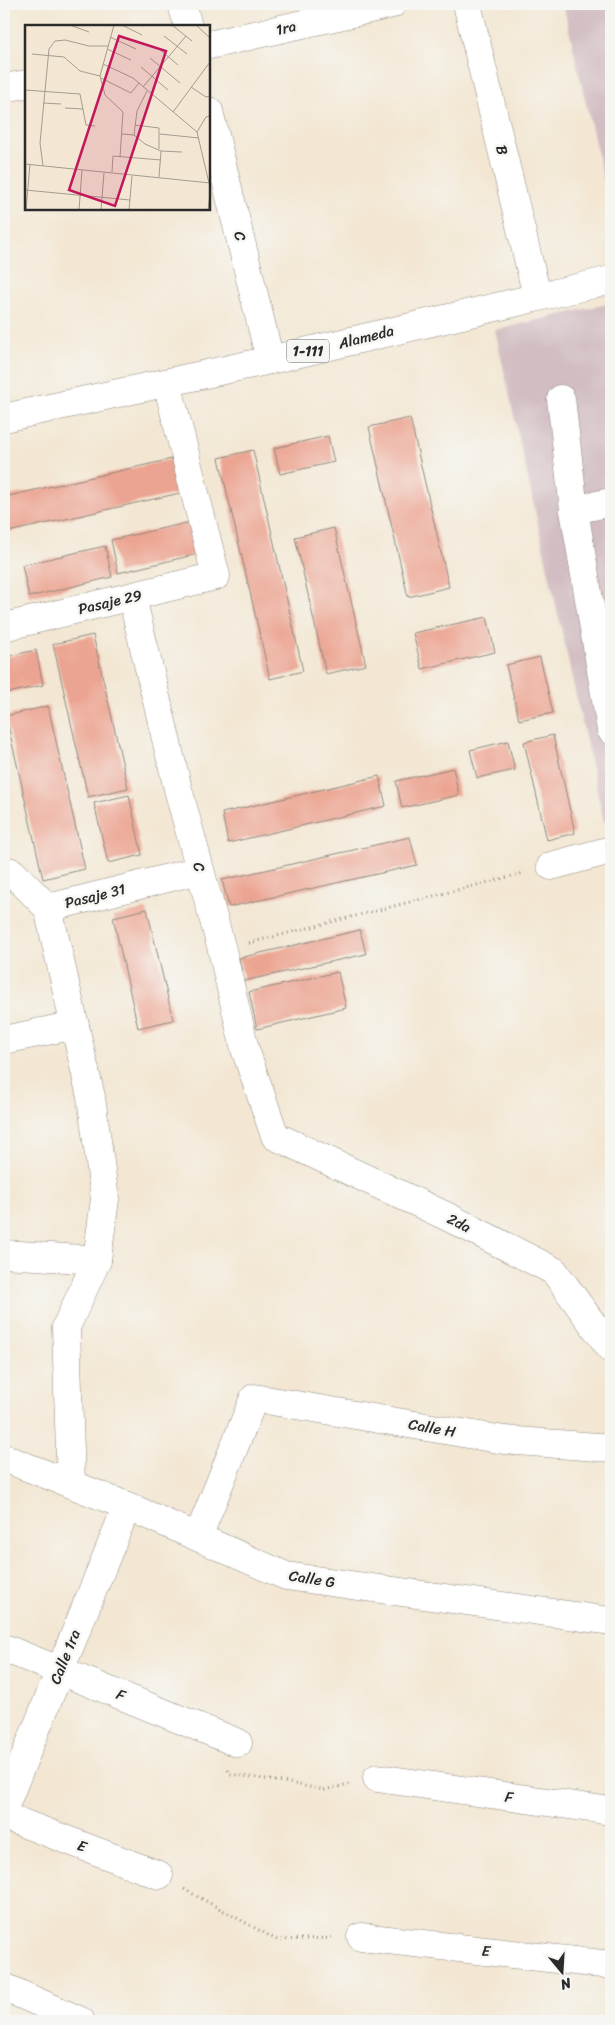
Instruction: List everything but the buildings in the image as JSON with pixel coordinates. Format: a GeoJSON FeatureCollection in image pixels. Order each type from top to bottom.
{"type":"FeatureCollection","features":[{"type":"Feature","properties":{"kind":"street"},"geometry":{"type":"LineString","coordinates":[[182,4],[188,25]]}},
{"type":"Feature","properties":{"kind":"street","name":"1ra"},"geometry":{"type":"LineString","coordinates":[[210,45],[392,4]]}},
{"type":"Feature","properties":{"kind":"street","name":"B"},"geometry":{"type":"LineString","coordinates":[[467,4],[536,296]]}},
{"type":"Feature","properties":{"kind":"street"},"geometry":{"type":"LineString","coordinates":[[4,88],[25,84]]}},
{"type":"Feature","properties":{"kind":"street","name":"C"},"geometry":{"type":"LineString","coordinates":[[210,115],[270,360]]}},
{"type":"Feature","properties":{"kind":"street","name":"Alameda"},"geometry":{"type":"LineString","coordinates":[[4,418],[270,360],[536,296],[611,280]]}},
{"type":"Feature","properties":{"kind":"street","name":"Pasaje 29"},"geometry":{"type":"LineString","coordinates":[[4,627],[216,576],[167,383]]}},
{"type":"Feature","properties":{"kind":"street"},"geometry":{"type":"LineString","coordinates":[[561,399],[574,510],[603,635],[611,730]]}},
{"type":"Feature","properties":{"kind":"street"},"geometry":{"type":"LineString","coordinates":[[574,510],[611,502]]}},
{"type":"Feature","properties":{"kind":"street","name":"C"},"geometry":{"type":"LineString","coordinates":[[132,597],[200,870],[222,950],[245,1049],[274,1136]]}},
{"type":"Feature","properties":{"kind":"street"},"geometry":{"type":"LineString","coordinates":[[551,866],[611,850]]}},
{"type":"Feature","properties":{"kind":"street","name":"Pasaje 31"},"geometry":{"type":"LineString","coordinates":[[4,870],[12,872],[48,908],[200,870]]}},
{"type":"Feature","properties":{"kind":"street"},"geometry":{"type":"LineString","coordinates":[[48,908],[91,1097],[105,1199],[97,1260],[66,1327],[70,1484]]}},
{"type":"Feature","properties":{"kind":"street"},"geometry":{"type":"LineString","coordinates":[[4,1040],[75,1025]]}},
{"type":"Feature","properties":{"kind":"street","name":"2da"},"geometry":{"type":"LineString","coordinates":[[274,1136],[448,1217],[554,1271],[611,1349]]}},
{"type":"Feature","properties":{"kind":"street"},"geometry":{"type":"LineString","coordinates":[[4,1254],[97,1260]]}},
{"type":"Feature","properties":{"kind":"street","name":"Calle H"},"geometry":{"type":"LineString","coordinates":[[198,1537],[254,1398],[504,1440],[611,1448]]}},
{"type":"Feature","properties":{"kind":"street","name":"Calle G"},"geometry":{"type":"LineString","coordinates":[[4,1458],[127,1506],[286,1576],[611,1621]]}},
{"type":"Feature","properties":{"kind":"street","name":"Calle 1ra"},"geometry":{"type":"LineString","coordinates":[[4,1808],[127,1506]]}},
{"type":"Feature","properties":{"kind":"street","name":"F"},"geometry":{"type":"LineString","coordinates":[[4,1648],[238,1743]]}},
{"type":"Feature","properties":{"kind":"street","name":"F"},"geometry":{"type":"LineString","coordinates":[[376,1778],[611,1811]]}},
{"type":"Feature","properties":{"kind":"street","name":"E"},"geometry":{"type":"LineString","coordinates":[[4,1816],[159,1876]]}},
{"type":"Feature","properties":{"kind":"street","name":"E"},"geometry":{"type":"LineString","coordinates":[[362,1938],[611,1965]]}},
{"type":"Feature","properties":{"kind":"street"},"geometry":{"type":"LineString","coordinates":[[4,1987],[81,2021]]}},
{"type":"Feature","properties":{"kind":"path"},"geometry":{"type":"LineString","coordinates":[[222,950],[551,866]]}},
{"type":"Feature","properties":{"kind":"path"},"geometry":{"type":"LineString","coordinates":[[213,1733],[230,1774],[324,1790],[376,1778]]}},
{"type":"Feature","properties":{"kind":"path"},"geometry":{"type":"LineString","coordinates":[[159,1876],[277,1940],[362,1938]]}},
{"type":"Feature","properties":{"kind":"shaded area"},"geometry":{"type":"Polygon","coordinates":[[[563,4],[611,4],[611,212],[563,4]]]}},
{"type":"Feature","properties":{"kind":"shaded area"},"geometry":{"type":"Polygon","coordinates":[[[611,303],[611,820],[604,822],[495,330],[611,303]]]}}]}
